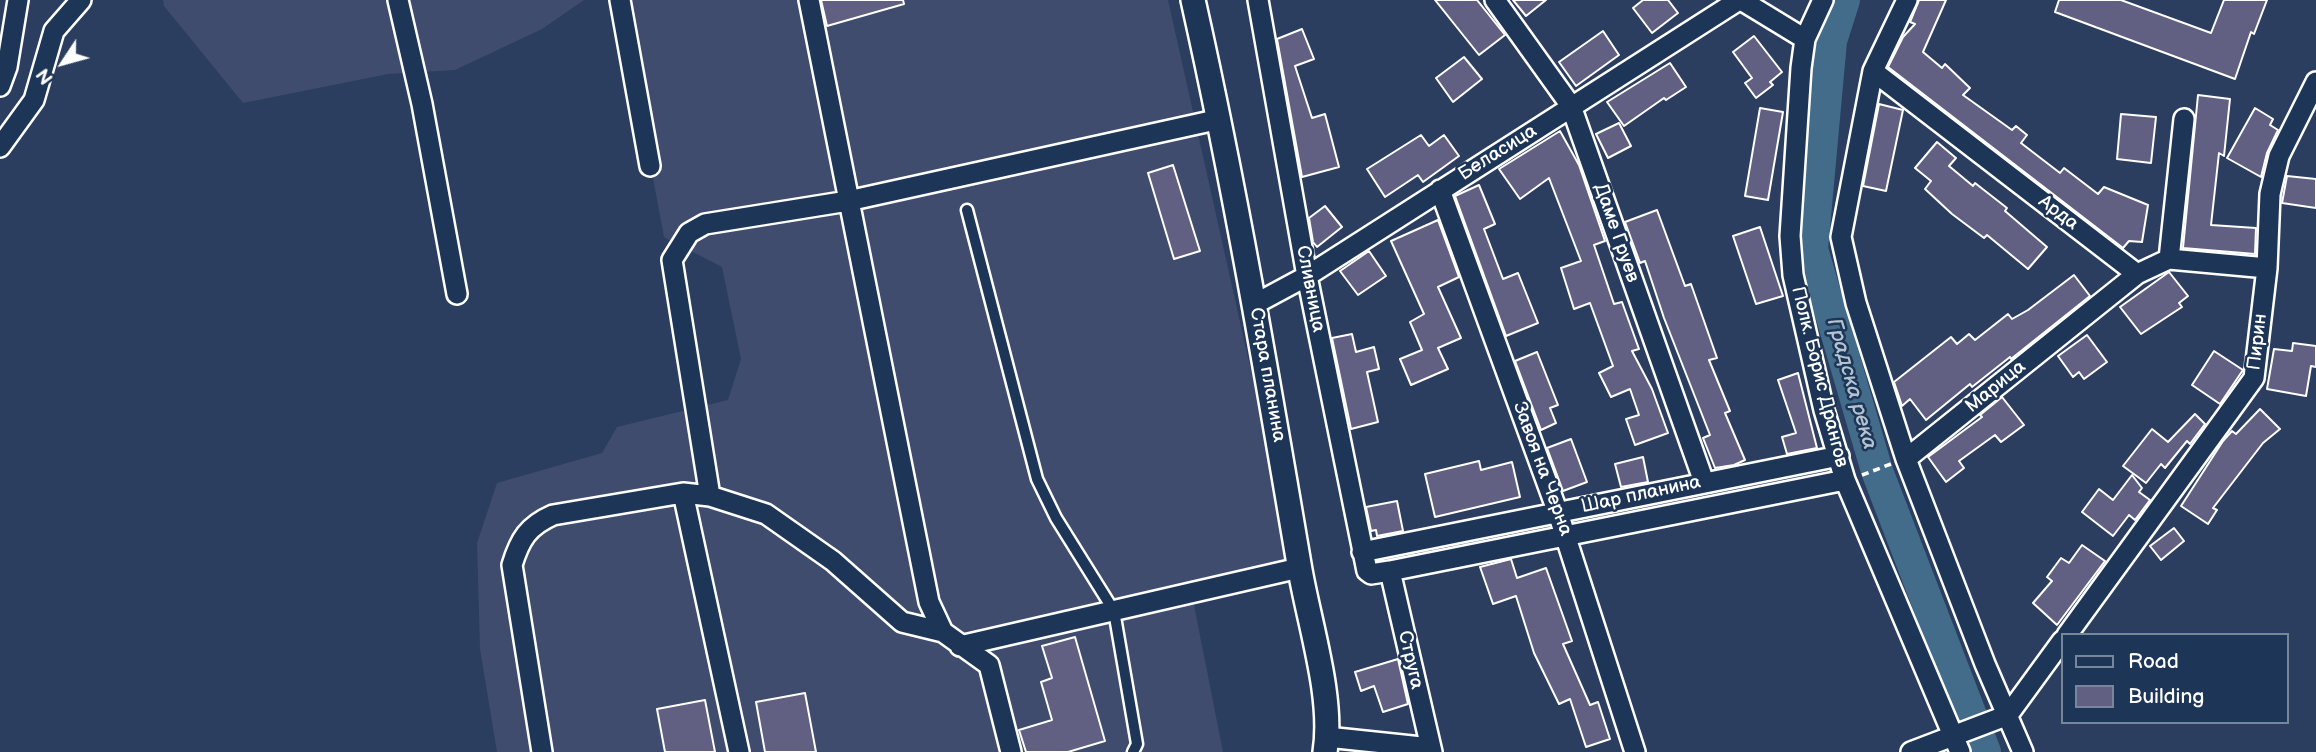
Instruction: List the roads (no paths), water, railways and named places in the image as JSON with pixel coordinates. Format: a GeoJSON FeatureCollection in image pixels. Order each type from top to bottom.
{"type":"FeatureCollection","features":[{"type":"Feature","properties":{"kind":"street"},"geometry":{"type":"LineString","coordinates":[[0,86],[7,66],[18,0]]}},
{"type":"Feature","properties":{"kind":"street"},"geometry":{"type":"LineString","coordinates":[[0,147],[34,100],[54,31],[81,0]]}},
{"type":"Feature","properties":{"kind":"street"},"geometry":{"type":"LineString","coordinates":[[398,0],[422,104],[457,294]]}},
{"type":"Feature","properties":{"kind":"street"},"geometry":{"type":"LineString","coordinates":[[621,0],[650,166]]}},
{"type":"Feature","properties":{"kind":"street"},"geometry":{"type":"LineString","coordinates":[[809,0],[929,603],[943,632],[989,665],[1011,752]]}},
{"type":"Feature","properties":{"kind":"street","name":"Стара планина"},"geometry":{"type":"LineString","coordinates":[[1193,0],[1220,119],[1255,304],[1326,712],[1326,745]]}},
{"type":"Feature","properties":{"kind":"street","name":"Сливница"},"geometry":{"type":"LineString","coordinates":[[1258,0],[1307,276],[1362,552],[1367,571],[1380,573]]}},
{"type":"Feature","properties":{"kind":"street","name":"Даме Груев"},"geometry":{"type":"LineString","coordinates":[[1495,0],[1571,106],[1704,482]]}},
{"type":"Feature","properties":{"kind":"street"},"geometry":{"type":"LineString","coordinates":[[1740,0],[1805,39]]}},
{"type":"Feature","properties":{"kind":"street","name":"Беласица"},"geometry":{"type":"LineString","coordinates":[[1255,304],[1307,276],[1740,0]]}},
{"type":"Feature","properties":{"kind":"street","name":"Полк. Борис Дрангов"},"geometry":{"type":"LineString","coordinates":[[1823,0],[1805,39],[1790,236],[1792,262],[1816,375],[1845,481],[1957,744]]}},
{"type":"Feature","properties":{"kind":"street"},"geometry":{"type":"LineString","coordinates":[[1907,0],[1872,71],[1841,237],[1856,303],[1906,459],[1985,664],[2023,752]]}},
{"type":"Feature","properties":{"kind":"street","name":"Арда"},"geometry":{"type":"LineString","coordinates":[[1872,71],[2137,274]]}},
{"type":"Feature","properties":{"kind":"street","name":"Пирин"},"geometry":{"type":"LineString","coordinates":[[2068,633],[2254,378],[2267,268],[2270,194],[2279,156],[2316,82]]}},
{"type":"Feature","properties":{"kind":"street"},"geometry":{"type":"LineString","coordinates":[[710,496],[672,260],[689,233],[705,224],[848,201],[1220,119]]}},
{"type":"Feature","properties":{"kind":"street"},"geometry":{"type":"LineString","coordinates":[[2169,259],[2184,119]]}},
{"type":"Feature","properties":{"kind":"street","name":"Завоя на Черна"},"geometry":{"type":"LineString","coordinates":[[1440,190],[1567,538],[1635,752]]}},
{"type":"Feature","properties":{"kind":"street"},"geometry":{"type":"LineString","coordinates":[[2137,274],[2169,259],[2267,268]]}},
{"type":"Feature","properties":{"kind":"street","name":"Марица"},"geometry":{"type":"LineString","coordinates":[[1906,459],[2137,274]]}},
{"type":"Feature","properties":{"kind":"street","name":"Шар планина"},"geometry":{"type":"LineString","coordinates":[[1362,552],[1839,456]]}},
{"type":"Feature","properties":{"kind":"street","name":"Шар планина"},"geometry":{"type":"LineString","coordinates":[[1380,573],[1845,481]]}},
{"type":"Feature","properties":{"kind":"street"},"geometry":{"type":"LineString","coordinates":[[542,752],[512,565],[520,539],[536,523],[553,515],[683,493],[710,496],[766,514],[834,561],[902,622],[943,632]]}},
{"type":"Feature","properties":{"kind":"street"},"geometry":{"type":"LineString","coordinates":[[683,493],[739,752]]}},
{"type":"Feature","properties":{"kind":"street"},"geometry":{"type":"LineString","coordinates":[[960,646],[1299,568]]}},
{"type":"Feature","properties":{"kind":"street","name":"Струга"},"geometry":{"type":"LineString","coordinates":[[1326,745],[1432,750],[1380,573]]}},
{"type":"Feature","properties":{"kind":"street"},"geometry":{"type":"LineString","coordinates":[[1911,752],[1957,744],[2008,715],[2060,644]]}},
{"type":"Feature","properties":{"kind":"lane"},"geometry":{"type":"LineString","coordinates":[[967,210],[1037,479],[1056,518],[1114,611],[1138,744],[1133,752]]}},
{"type":"Feature","properties":{"kind":"waterway","name":"Градска река"},"geometry":{"type":"LineString","coordinates":[[1844,0],[1831,41],[1812,249],[1877,471],[1985,752]]}}]}
